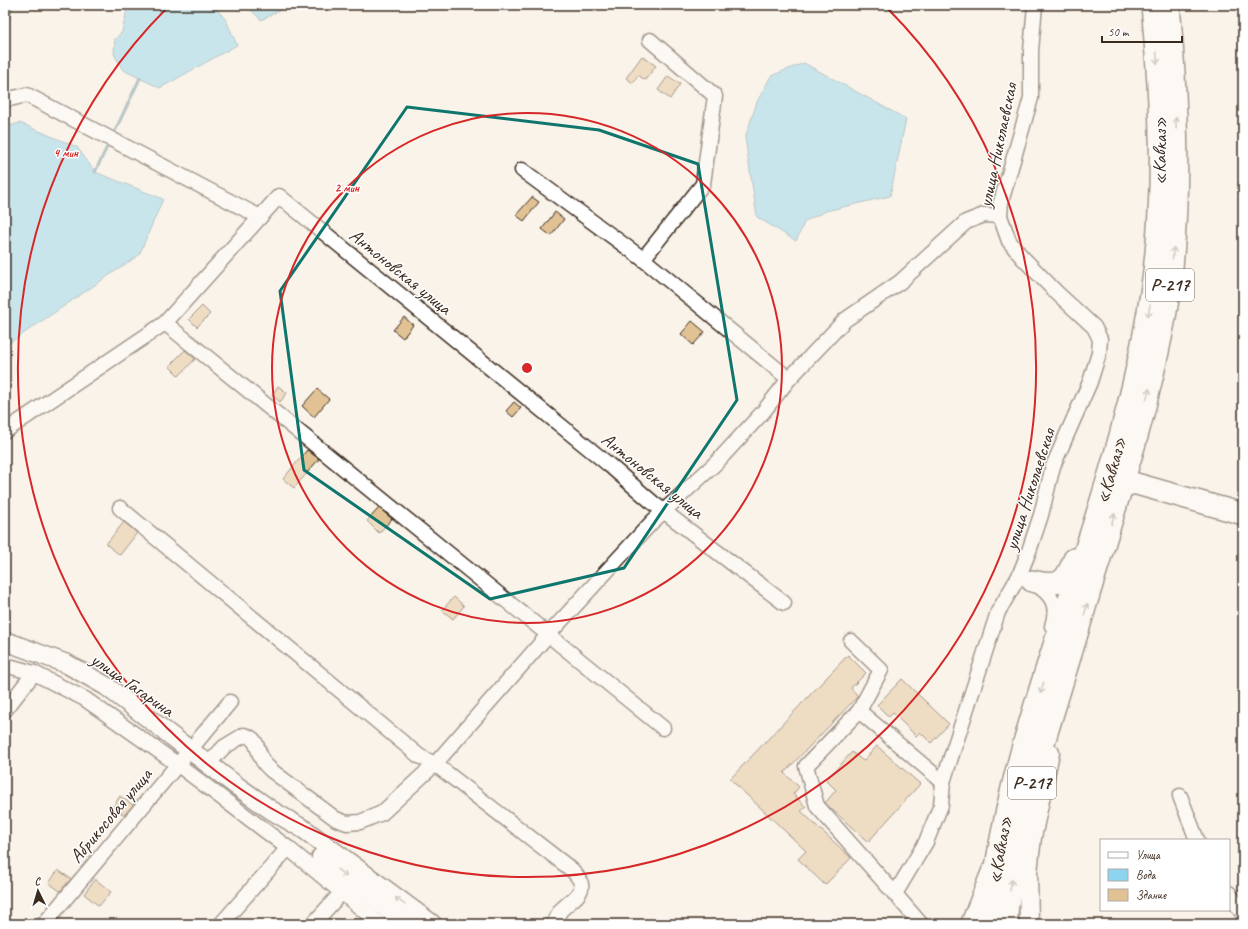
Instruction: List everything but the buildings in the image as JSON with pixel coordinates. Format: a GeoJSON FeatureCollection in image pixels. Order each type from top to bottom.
{"type":"FeatureCollection","features":[{"type":"Feature","properties":{"kind":"highway","name":"«Кавказ»"},"geometry":{"type":"LineString","coordinates":[[989,924],[999,850],[1020,758],[1102,497],[1138,366],[1150,298],[1157,241],[1160,132],[1152,5]]}},
{"type":"Feature","properties":{"kind":"highway","name":"«Кавказ»"},"geometry":{"type":"LineString","coordinates":[[1006,924],[1008,904],[1028,795],[1127,481],[1151,385],[1170,287],[1174,240],[1177,146],[1169,5]]}},
{"type":"Feature","properties":{"kind":"highway"},"geometry":{"type":"LineString","coordinates":[[1127,481],[1243,514]]}},
{"type":"Feature","properties":{"kind":"highway"},"geometry":{"type":"LineString","coordinates":[[1025,579],[1047,585],[1057,584],[1065,579],[1093,506],[1102,497]]}},
{"type":"Feature","properties":{"kind":"main road","name":"улица Гагарина"},"geometry":{"type":"LineString","coordinates":[[5,641],[67,664],[106,686],[189,750],[271,810]]}},
{"type":"Feature","properties":{"kind":"main road"},"geometry":{"type":"LineString","coordinates":[[1029,924],[1028,872],[1038,800],[1075,647]]}},
{"type":"Feature","properties":{"kind":"main road"},"geometry":{"type":"LineString","coordinates":[[271,810],[298,838],[406,924]]}},
{"type":"Feature","properties":{"kind":"main road"},"geometry":{"type":"LineString","coordinates":[[271,810],[305,830],[432,924]]}},
{"type":"Feature","properties":{"kind":"main road"},"geometry":{"type":"LineString","coordinates":[[970,924],[999,850]]}},
{"type":"Feature","properties":{"kind":"street","name":"улица Николаевская"},"geometry":{"type":"LineString","coordinates":[[895,894],[926,842],[941,805],[943,782],[998,612],[1025,579],[1053,466],[1095,367],[1099,353],[1100,339],[1094,327],[1056,292],[1021,256],[1009,241],[1000,216],[1001,202],[1030,98],[1031,51],[1035,5]]}},
{"type":"Feature","properties":{"kind":"street"},"geometry":{"type":"LineString","coordinates":[[643,259],[703,184],[715,96],[650,40]]}},
{"type":"Feature","properties":{"kind":"street"},"geometry":{"type":"LineString","coordinates":[[5,100],[27,96],[260,217]]}},
{"type":"Feature","properties":{"kind":"street"},"geometry":{"type":"LineString","coordinates":[[522,170],[643,259],[789,379]]}},
{"type":"Feature","properties":{"kind":"street","name":"Антоновская улица"},"geometry":{"type":"LineString","coordinates":[[5,431],[165,323],[279,196],[608,464],[653,503],[665,510],[784,603]]}},
{"type":"Feature","properties":{"kind":"street"},"geometry":{"type":"LineString","coordinates":[[208,764],[224,747],[244,735],[252,736],[255,740],[263,762],[325,813],[336,819],[347,822],[360,822],[382,813],[435,764],[548,635],[652,522],[717,462],[763,412],[789,379],[846,320],[900,282],[966,222],[984,215],[1000,216]]}},
{"type":"Feature","properties":{"kind":"street"},"geometry":{"type":"LineString","coordinates":[[165,323],[663,728]]}},
{"type":"Feature","properties":{"kind":"street"},"geometry":{"type":"LineString","coordinates":[[120,508],[391,734],[419,756],[435,764],[572,870],[579,878],[582,886],[580,893],[560,911],[553,924]]}},
{"type":"Feature","properties":{"kind":"street"},"geometry":{"type":"LineString","coordinates":[[1025,579],[1051,597],[1055,608],[1055,617],[1046,646],[1048,666]]}},
{"type":"Feature","properties":{"kind":"street"},"geometry":{"type":"LineString","coordinates":[[851,641],[882,670],[859,711],[806,766],[817,806],[921,924]]}},
{"type":"Feature","properties":{"kind":"street"},"geometry":{"type":"LineString","coordinates":[[5,665],[34,673],[85,699],[177,764],[288,848],[380,924]]}},
{"type":"Feature","properties":{"kind":"street"},"geometry":{"type":"LineString","coordinates":[[5,710],[34,673]]}},
{"type":"Feature","properties":{"kind":"street","name":"Абрикосовая улица"},"geometry":{"type":"LineString","coordinates":[[44,924],[230,702]]}},
{"type":"Feature","properties":{"kind":"street"},"geometry":{"type":"LineString","coordinates":[[859,711],[943,782]]}},
{"type":"Feature","properties":{"kind":"street"},"geometry":{"type":"LineString","coordinates":[[1180,796],[1198,839]]}},
{"type":"Feature","properties":{"kind":"street"},"geometry":{"type":"LineString","coordinates":[[221,924],[288,848]]}},
{"type":"Feature","properties":{"kind":"street"},"geometry":{"type":"LineString","coordinates":[[313,924],[342,892]]}},
{"type":"Feature","properties":{"kind":"street"},"geometry":{"type":"LineString","coordinates":[[1230,894],[1243,914]]}},
{"type":"Feature","properties":{"kind":"highlighted area"},"geometry":{"type":"Polygon","coordinates":[[[407,107],[599,130],[698,164],[737,400],[624,568],[490,599],[304,470],[280,291],[407,107]]]}},
{"type":"Feature","properties":{"kind":"green space"},"geometry":{"type":"Polygon","coordinates":[[[5,5],[13,5],[5,37],[5,5]]]}},
{"type":"Feature","properties":{"kind":"water"},"geometry":{"type":"Polygon","coordinates":[[[128,5],[213,5],[226,20],[237,45],[160,88],[123,70],[114,54],[115,39],[122,32],[128,5]]]}},
{"type":"Feature","properties":{"kind":"water"},"geometry":{"type":"Polygon","coordinates":[[[246,5],[290,5],[261,20],[246,5]]]}},
{"type":"Feature","properties":{"kind":"water"},"geometry":{"type":"Polygon","coordinates":[[[804,63],[906,119],[890,196],[826,211],[805,221],[796,241],[757,217],[745,138],[757,102],[771,76],[804,63]]]}},
{"type":"Feature","properties":{"kind":"water"},"geometry":{"type":"Polygon","coordinates":[[[20,123],[77,147],[95,172],[163,199],[139,255],[5,346],[5,223],[9,214],[5,206],[5,127],[20,123]]]}},
{"type":"Feature","properties":{"kind":"waterway"},"geometry":{"type":"LineString","coordinates":[[115,131],[140,78]]}},
{"type":"Feature","properties":{"kind":"waterway"},"geometry":{"type":"LineString","coordinates":[[95,172],[107,147]]}}]}
